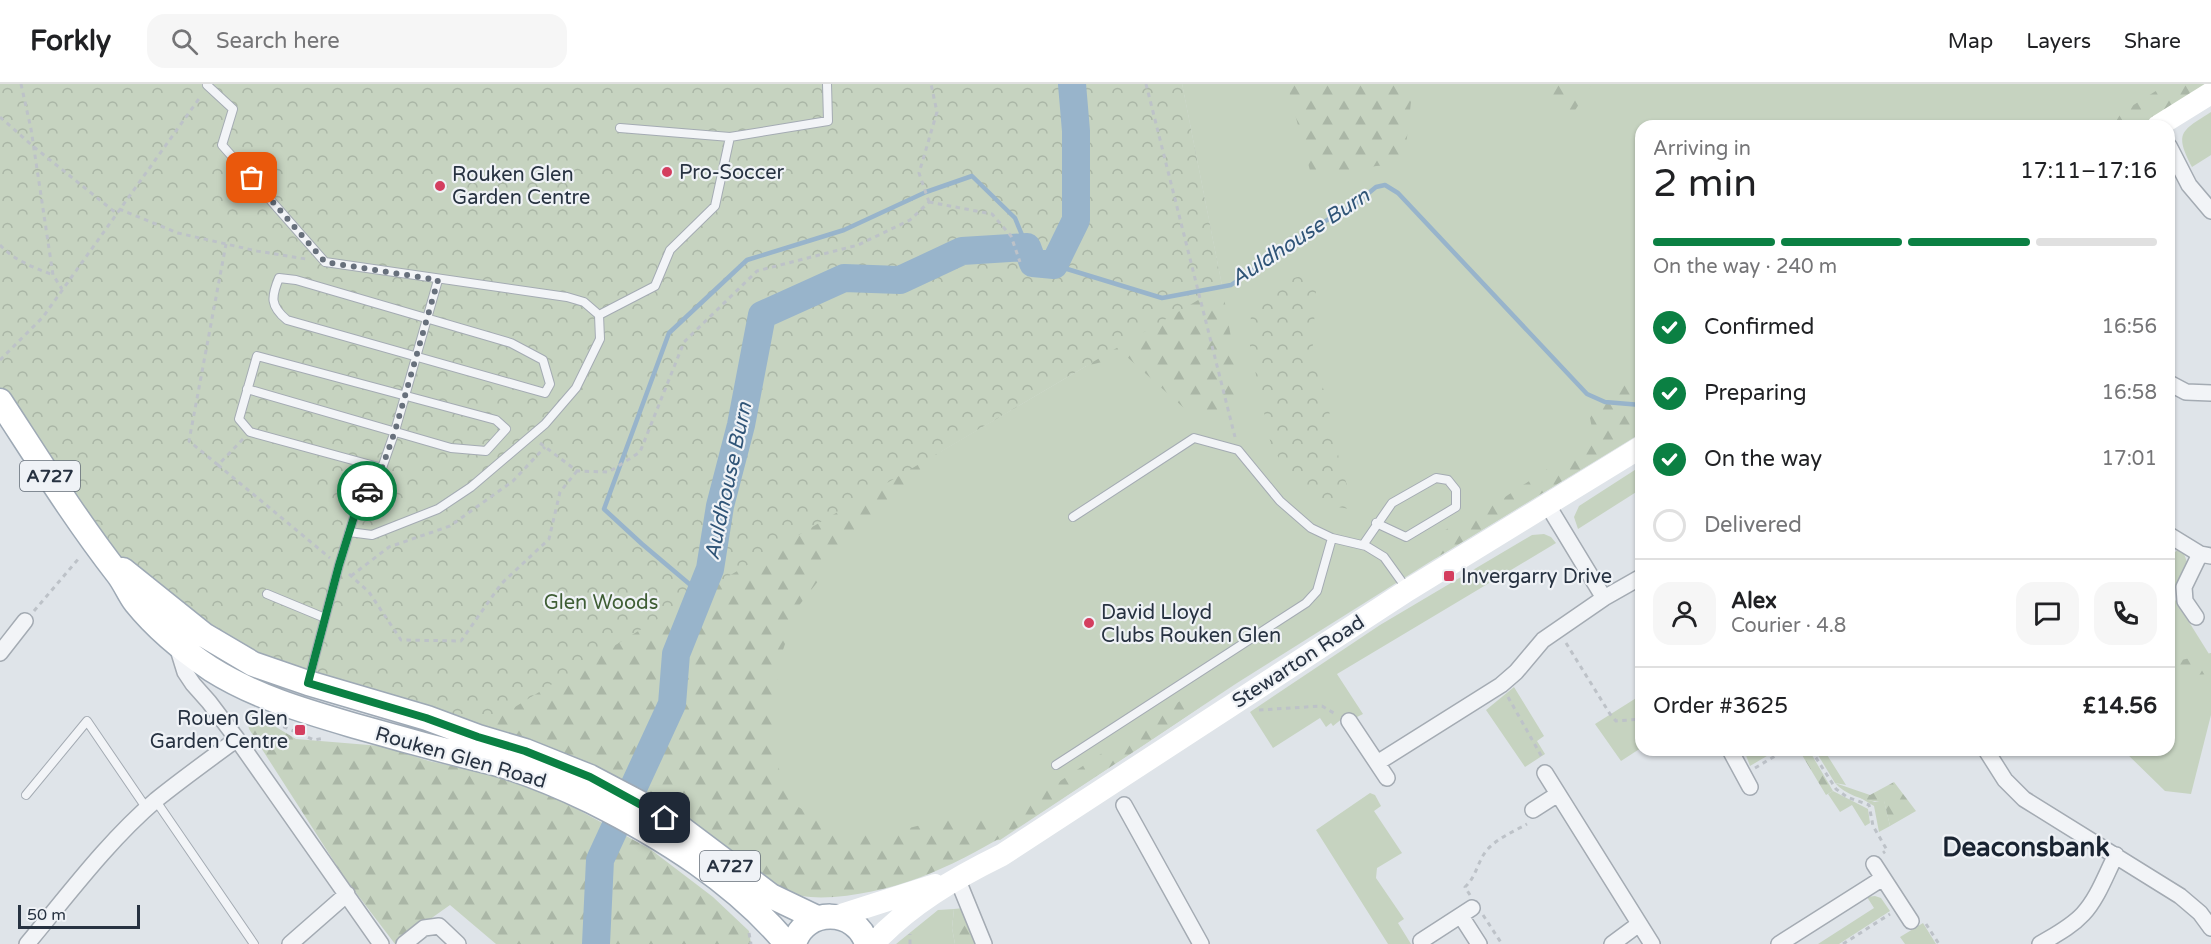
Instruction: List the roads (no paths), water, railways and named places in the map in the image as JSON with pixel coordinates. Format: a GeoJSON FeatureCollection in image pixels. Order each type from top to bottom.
{"type":"FeatureCollection","features":[{"type":"Feature","properties":{"kind":"main road"},"geometry":{"type":"LineString","coordinates":[[2168,120],[2211,93]]}},
{"type":"Feature","properties":{"kind":"main road","name":"Rouken Glen Road"},"geometry":{"type":"LineString","coordinates":[[0,401],[97,547],[122,579],[135,602],[176,643],[232,681],[262,696],[300,710],[496,764],[551,783],[615,801]]}},
{"type":"Feature","properties":{"kind":"main road","name":"Stewarton Road"},"geometry":{"type":"LineString","coordinates":[[873,944],[901,916],[957,878],[1002,855],[1408,590],[1635,451]]}},
{"type":"Feature","properties":{"kind":"main road","name":"Rouken Glen Road"},"geometry":{"type":"LineString","coordinates":[[97,547],[204,635],[253,664],[525,751],[643,816],[682,829],[765,892],[828,917],[850,920],[859,928],[867,944]]}},
{"type":"Feature","properties":{"kind":"main road"},"geometry":{"type":"LineString","coordinates":[[300,710],[308,683]]}},
{"type":"Feature","properties":{"kind":"main road","name":"Rouken Glen Road"},"geometry":{"type":"LineString","coordinates":[[643,816],[757,913],[788,944]]}},
{"type":"Feature","properties":{"kind":"main road","name":"Stewarton Road"},"geometry":{"type":"LineString","coordinates":[[828,917],[957,878]]}},
{"type":"Feature","properties":{"kind":"main road"},"geometry":{"type":"LineString","coordinates":[[794,944],[803,927],[828,917]]}},
{"type":"Feature","properties":{"kind":"street"},"geometry":{"type":"LineString","coordinates":[[2175,157],[2189,184],[2211,211]]}},
{"type":"Feature","properties":{"kind":"street"},"geometry":{"type":"LineString","coordinates":[[2175,386],[2186,392],[2211,393]]}},
{"type":"Feature","properties":{"kind":"street"},"geometry":{"type":"LineString","coordinates":[[1547,504],[1604,598]]}},
{"type":"Feature","properties":{"kind":"street"},"geometry":{"type":"LineString","coordinates":[[2175,538],[2206,555],[2184,587],[2185,601],[2196,617]]}},
{"type":"Feature","properties":{"kind":"street"},"geometry":{"type":"LineString","coordinates":[[1377,763],[1501,685],[1516,672],[1539,644],[1557,629],[1635,580]]}},
{"type":"Feature","properties":{"kind":"street"},"geometry":{"type":"LineString","coordinates":[[0,653],[26,621]]}},
{"type":"Feature","properties":{"kind":"street","name":"Rouken Glen Road"},"geometry":{"type":"LineString","coordinates":[[176,643],[185,672],[237,739],[381,944]]}},
{"type":"Feature","properties":{"kind":"street"},"geometry":{"type":"LineString","coordinates":[[1349,721],[1387,778]]}},
{"type":"Feature","properties":{"kind":"street"},"geometry":{"type":"LineString","coordinates":[[27,944],[113,842],[152,805],[237,739]]}},
{"type":"Feature","properties":{"kind":"street"},"geometry":{"type":"LineString","coordinates":[[1733,756],[1746,781]]}},
{"type":"Feature","properties":{"kind":"street"},"geometry":{"type":"LineString","coordinates":[[1990,756],[2005,780],[2024,799],[2180,896],[2205,908],[2211,928]]}},
{"type":"Feature","properties":{"kind":"street"},"geometry":{"type":"LineString","coordinates":[[1545,773],[1652,944]]}},
{"type":"Feature","properties":{"kind":"street"},"geometry":{"type":"LineString","coordinates":[[1533,810],[1558,794]]}},
{"type":"Feature","properties":{"kind":"street"},"geometry":{"type":"LineString","coordinates":[[1124,805],[1201,944]]}},
{"type":"Feature","properties":{"kind":"street"},"geometry":{"type":"LineString","coordinates":[[2040,944],[2064,930],[2083,914],[2093,900],[2116,855]]}},
{"type":"Feature","properties":{"kind":"street"},"geometry":{"type":"LineString","coordinates":[[1874,864],[1911,921]]}},
{"type":"Feature","properties":{"kind":"street"},"geometry":{"type":"LineString","coordinates":[[957,878],[984,944]]}},
{"type":"Feature","properties":{"kind":"street"},"geometry":{"type":"LineString","coordinates":[[1779,944],[1883,878]]}},
{"type":"Feature","properties":{"kind":"street"},"geometry":{"type":"LineString","coordinates":[[290,944],[347,894]]}},
{"type":"Feature","properties":{"kind":"street"},"geometry":{"type":"LineString","coordinates":[[1420,941],[1472,908],[1479,944]]}},
{"type":"Feature","properties":{"kind":"street"},"geometry":{"type":"LineString","coordinates":[[1612,944],[1639,924]]}},
{"type":"Feature","properties":{"kind":"street"},"geometry":{"type":"LineString","coordinates":[[404,944],[424,928],[439,926],[458,944]]}},
{"type":"Feature","properties":{"kind":"lane"},"geometry":{"type":"LineString","coordinates":[[620,128],[730,137],[828,121],[827,84]]}},
{"type":"Feature","properties":{"kind":"lane"},"geometry":{"type":"LineString","coordinates":[[207,85],[234,109],[222,145],[325,262],[567,297],[584,302],[599,315],[600,339],[576,388],[545,424],[471,487],[438,509],[372,535],[349,532]]}},
{"type":"Feature","properties":{"kind":"lane"},"geometry":{"type":"LineString","coordinates":[[599,315],[655,286],[670,250],[715,206],[730,137]]}},
{"type":"Feature","properties":{"kind":"lane"},"geometry":{"type":"LineString","coordinates":[[279,278],[296,280],[511,343],[543,360],[550,384],[545,393],[416,356],[287,320],[276,311],[272,293],[279,278]]}},
{"type":"Feature","properties":{"kind":"lane"},"geometry":{"type":"LineString","coordinates":[[308,683],[339,565],[358,504],[382,468],[395,431],[438,280]]}},
{"type":"Feature","properties":{"kind":"lane"},"geometry":{"type":"LineString","coordinates":[[246,389],[451,448],[486,451],[507,429],[496,420],[257,356],[246,389],[239,419],[249,432],[382,468]]}},
{"type":"Feature","properties":{"kind":"lane"},"geometry":{"type":"LineString","coordinates":[[1073,517],[1194,438],[1238,450],[1280,501],[1311,528],[1332,538],[1363,545],[1384,557],[1408,590]]}},
{"type":"Feature","properties":{"kind":"lane"},"geometry":{"type":"LineString","coordinates":[[1363,545],[1376,523],[1392,503],[1436,478],[1448,480],[1456,490],[1456,507],[1406,537],[1376,523]]}},
{"type":"Feature","properties":{"kind":"lane"},"geometry":{"type":"LineString","coordinates":[[1056,765],[1306,603],[1317,591],[1332,538]]}},
{"type":"Feature","properties":{"kind":"lane"},"geometry":{"type":"LineString","coordinates":[[267,594],[325,618]]}},
{"type":"Feature","properties":{"kind":"lane"},"geometry":{"type":"LineString","coordinates":[[26,795],[87,722],[152,805],[254,944]]}},
{"type":"Feature","properties":{"kind":"waterway","name":"Auldhouse Burn"},"geometry":{"type":"LineString","coordinates":[[596,944],[600,860],[672,704],[676,654],[710,569],[720,506],[741,425],[762,315],[844,278],[900,280],[962,251],[1027,247],[1033,263],[1054,265],[1076,220],[1076,131],[1072,84]]}},
{"type":"Feature","properties":{"kind":"waterway"},"geometry":{"type":"LineString","coordinates":[[700,593],[604,509],[669,333],[747,260],[844,230],[926,192],[972,176],[1015,218],[1027,247]]}},
{"type":"Feature","properties":{"kind":"waterway","name":"Auldhouse Burn"},"geometry":{"type":"LineString","coordinates":[[1054,265],[1162,298],[1231,285],[1336,214],[1354,205],[1376,187],[1385,185],[1398,193],[1587,394],[1605,402],[1635,404]]}},
{"type":"Feature","properties":{"kind":"place","name":"Pro-Soccer"},"geometry":{"type":"Point","coordinates":[667,172]}},
{"type":"Feature","properties":{"kind":"place","name":"Rouken Glen Garden Centre"},"geometry":{"type":"Point","coordinates":[440,186]}},
{"type":"Feature","properties":{"kind":"place","name":"Invergarry Drive"},"geometry":{"type":"Point","coordinates":[1449,576]}},
{"type":"Feature","properties":{"kind":"place","name":"David Lloyd Clubs Rouken Glen"},"geometry":{"type":"Point","coordinates":[1089,623]}},
{"type":"Feature","properties":{"kind":"place","name":"Rouen Glen Garden Centre"},"geometry":{"type":"Point","coordinates":[300,730]}},
{"type":"Feature","properties":{"kind":"district","name":"Deaconsbank"},"geometry":{"type":"Point","coordinates":[2026,847]}},
{"type":"Feature","properties":{"kind":"park label","name":"Glen Woods"},"geometry":{"type":"Point","coordinates":[601,602]}}]}
